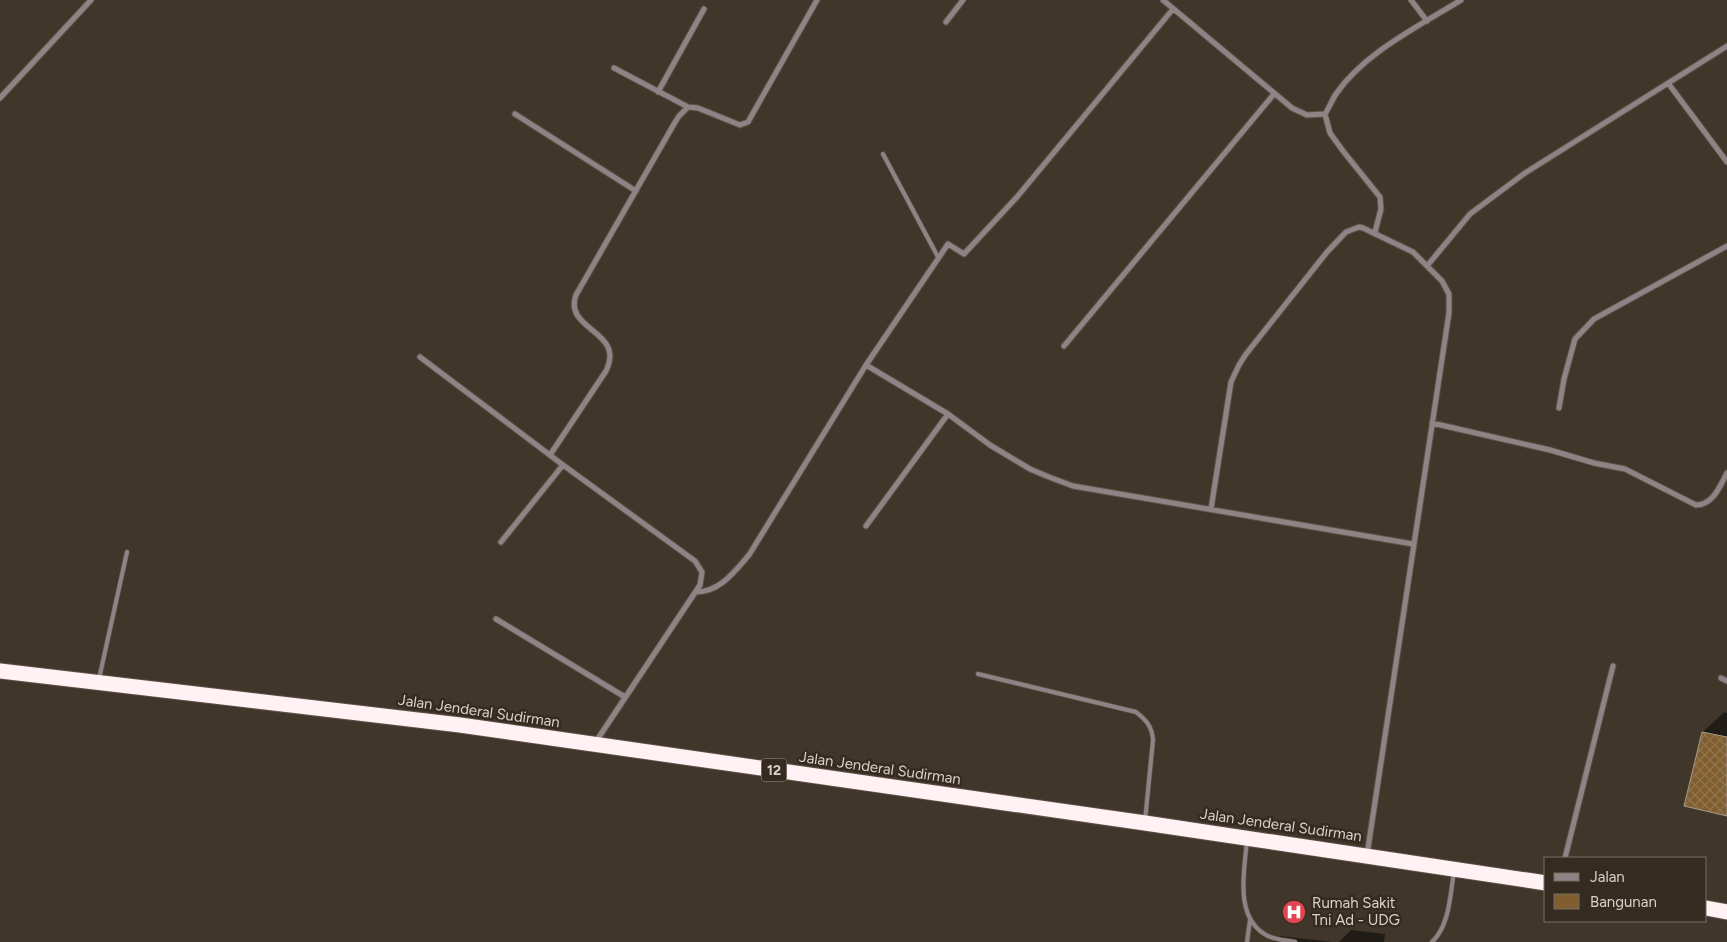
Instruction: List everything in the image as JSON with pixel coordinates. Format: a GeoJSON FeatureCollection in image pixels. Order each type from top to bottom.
{"type":"FeatureCollection","features":[{"type":"Feature","properties":{"kind":"highway","name":"Jalan Jenderal Sudirman"},"geometry":{"type":"LineString","coordinates":[[0,671],[460,726],[1367,855],[1544,883]]}},
{"type":"Feature","properties":{"kind":"highway"},"geometry":{"type":"LineString","coordinates":[[1707,908],[1727,912]]}},
{"type":"Feature","properties":{"kind":"street"},"geometry":{"type":"LineString","coordinates":[[0,98],[91,0]]}},
{"type":"Feature","properties":{"kind":"street"},"geometry":{"type":"LineString","coordinates":[[614,68],[688,107],[698,108],[740,125],[748,122],[818,0]]}},
{"type":"Feature","properties":{"kind":"street"},"geometry":{"type":"LineString","coordinates":[[946,22],[963,0]]}},
{"type":"Feature","properties":{"kind":"street"},"geometry":{"type":"LineString","coordinates":[[1163,0],[1274,94],[1300,112],[1313,116],[1325,114]]}},
{"type":"Feature","properties":{"kind":"street"},"geometry":{"type":"LineString","coordinates":[[1411,0],[1427,21]]}},
{"type":"Feature","properties":{"kind":"street"},"geometry":{"type":"LineString","coordinates":[[1375,232],[1380,209],[1380,197],[1330,132],[1325,114],[1336,94],[1354,72],[1392,42],[1461,0]]}},
{"type":"Feature","properties":{"kind":"street"},"geometry":{"type":"LineString","coordinates":[[658,92],[704,9]]}},
{"type":"Feature","properties":{"kind":"street"},"geometry":{"type":"LineString","coordinates":[[696,592],[703,592],[722,584],[749,555],[866,365],[948,244],[964,254],[1017,197],[1173,9]]}},
{"type":"Feature","properties":{"kind":"street"},"geometry":{"type":"LineString","coordinates":[[1427,266],[1470,214],[1525,173],[1727,46]]}},
{"type":"Feature","properties":{"kind":"street"},"geometry":{"type":"LineString","coordinates":[[1668,83],[1727,162]]}},
{"type":"Feature","properties":{"kind":"street"},"geometry":{"type":"LineString","coordinates":[[1064,346],[1274,94]]}},
{"type":"Feature","properties":{"kind":"street"},"geometry":{"type":"LineString","coordinates":[[550,455],[610,364],[611,358],[602,338],[575,313],[574,302],[679,116],[688,107]]}},
{"type":"Feature","properties":{"kind":"street"},"geometry":{"type":"LineString","coordinates":[[515,114],[636,191]]}},
{"type":"Feature","properties":{"kind":"street"},"geometry":{"type":"LineString","coordinates":[[1211,509],[1231,382],[1246,354],[1327,252],[1350,230],[1358,227],[1375,232],[1413,252],[1442,280],[1449,294],[1449,313],[1367,855]]}},
{"type":"Feature","properties":{"kind":"street"},"geometry":{"type":"LineString","coordinates":[[1559,408],[1564,379],[1575,339],[1594,319],[1727,246]]}},
{"type":"Feature","properties":{"kind":"street"},"geometry":{"type":"LineString","coordinates":[[420,357],[563,465],[695,561],[702,572],[702,579],[696,592],[594,745]]}},
{"type":"Feature","properties":{"kind":"street"},"geometry":{"type":"LineString","coordinates":[[866,365],[948,414],[990,444],[1030,469],[1073,486],[1413,544]]}},
{"type":"Feature","properties":{"kind":"street"},"geometry":{"type":"LineString","coordinates":[[866,526],[948,414]]}},
{"type":"Feature","properties":{"kind":"street"},"geometry":{"type":"LineString","coordinates":[[1432,423],[1625,469],[1696,505],[1704,505],[1710,500],[1727,474]]}},
{"type":"Feature","properties":{"kind":"street"},"geometry":{"type":"LineString","coordinates":[[501,542],[563,465]]}},
{"type":"Feature","properties":{"kind":"street"},"geometry":{"type":"LineString","coordinates":[[496,619],[625,697]]}},
{"type":"Feature","properties":{"kind":"street"},"geometry":{"type":"LineString","coordinates":[[1565,857],[1613,666]]}},
{"type":"Feature","properties":{"kind":"lane"},"geometry":{"type":"LineString","coordinates":[[883,154],[938,257]]}},
{"type":"Feature","properties":{"kind":"lane"},"geometry":{"type":"LineString","coordinates":[[98,682],[127,552]]}},
{"type":"Feature","properties":{"kind":"lane"},"geometry":{"type":"LineString","coordinates":[[978,674],[1136,712],[1146,720],[1152,730],[1153,740],[1145,823]]}},
{"type":"Feature","properties":{"kind":"lane"},"geometry":{"type":"LineString","coordinates":[[1247,839],[1243,878],[1246,912],[1250,920],[1263,933],[1271,937],[1295,942]]}},
{"type":"Feature","properties":{"kind":"lane"},"geometry":{"type":"LineString","coordinates":[[1432,942],[1439,936],[1447,914],[1454,869]]}},
{"type":"Feature","properties":{"kind":"lane"},"geometry":{"type":"LineString","coordinates":[[1247,942],[1250,920]]}},
{"type":"Feature","properties":{"kind":"building"},"geometry":{"type":"Polygon","coordinates":[[[1702,732],[1727,737],[1727,816],[1684,806],[1702,732]]]}},
{"type":"Feature","properties":{"kind":"place","name":"Rumah Sakit Tni Ad - UDG"},"geometry":{"type":"Point","coordinates":[1294,912]}}]}
